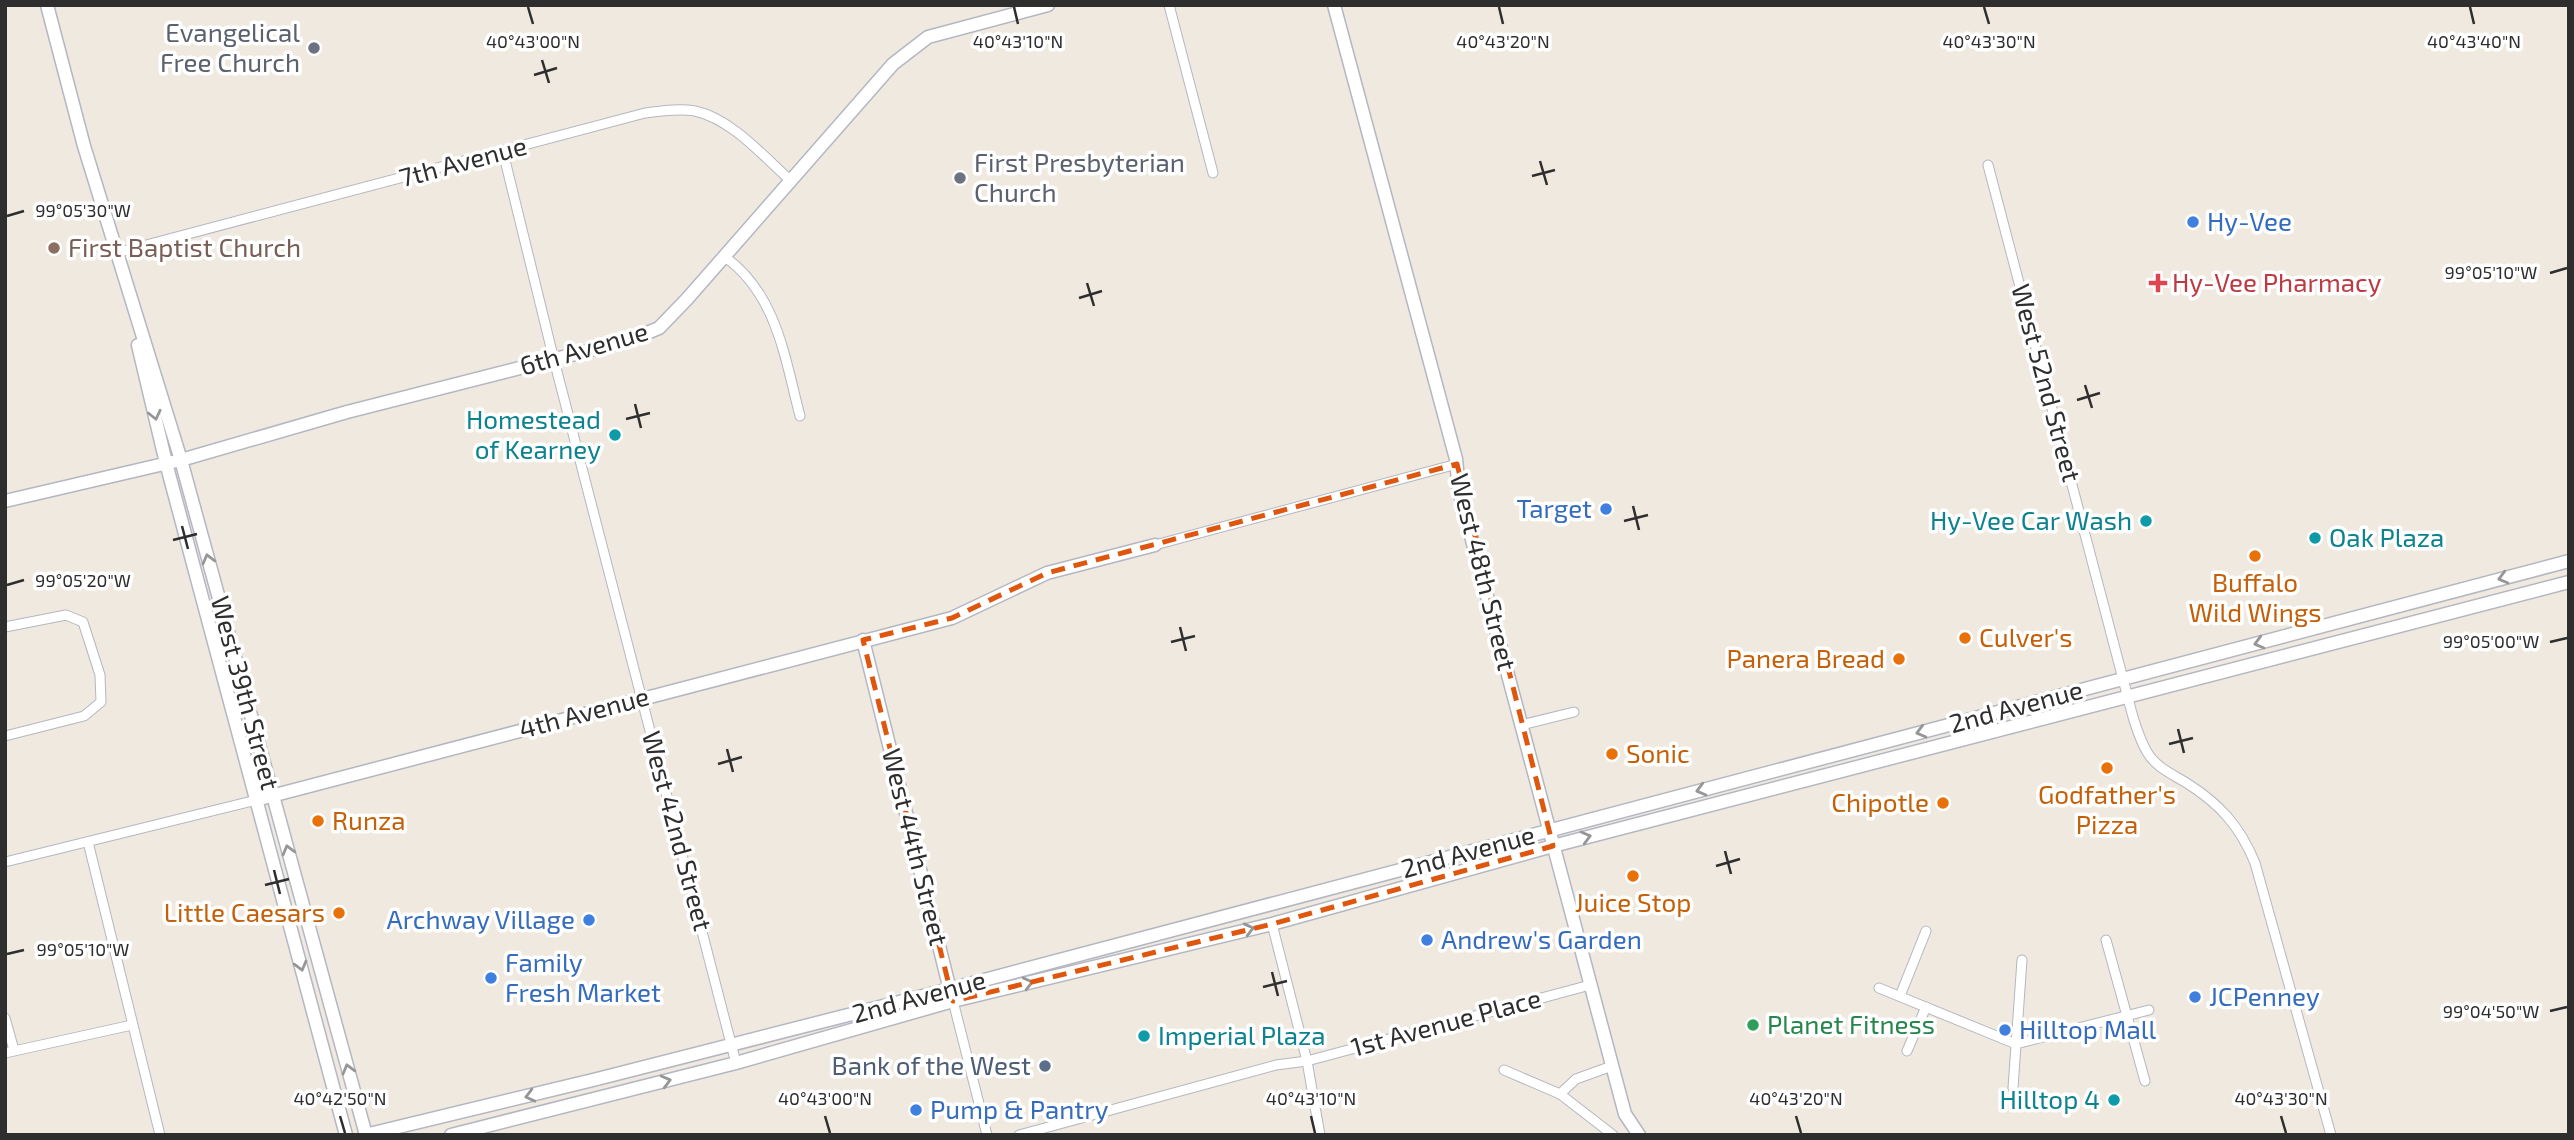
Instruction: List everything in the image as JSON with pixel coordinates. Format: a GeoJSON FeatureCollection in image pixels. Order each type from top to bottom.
{"type":"FeatureCollection","features":[{"type":"Feature","properties":{"kind":"main road","name":"West 39th Street"},"geometry":{"type":"LineString","coordinates":[[47,5],[116,253],[181,460],[365,1135]]}},
{"type":"Feature","properties":{"kind":"main road","name":"6th Avenue"},"geometry":{"type":"LineString","coordinates":[[5,501],[181,460],[348,412],[630,340],[659,328],[725,257],[893,64],[911,48],[928,37],[1014,9],[1048,5]]}},
{"type":"Feature","properties":{"kind":"main road","name":"West 48th Street"},"geometry":{"type":"LineString","coordinates":[[1334,5],[1457,464],[1459,491],[1590,985],[1625,1114],[1639,1135]]}},
{"type":"Feature","properties":{"kind":"main road","name":"West 39th Street"},"geometry":{"type":"LineString","coordinates":[[116,253],[166,463],[346,1135]]}},
{"type":"Feature","properties":{"kind":"main road","name":"4th Avenue"},"geometry":{"type":"LineString","coordinates":[[256,800],[952,618],[1047,573],[1155,545]]}},
{"type":"Feature","properties":{"kind":"main road","name":"2nd Avenue"},"geometry":{"type":"LineString","coordinates":[[451,1135],[736,1063],[951,995],[1549,830],[2569,561]]}},
{"type":"Feature","properties":{"kind":"main road","name":"2nd Avenue"},"geometry":{"type":"LineString","coordinates":[[365,1135],[732,1045],[1272,924],[1553,846],[2569,582]]}},
{"type":"Feature","properties":{"kind":"main road","name":"West 44th Street"},"geometry":{"type":"LineString","coordinates":[[863,640],[951,995]]}},
{"type":"Feature","properties":{"kind":"street"},"geometry":{"type":"LineString","coordinates":[[1169,5],[1213,173]]}},
{"type":"Feature","properties":{"kind":"street","name":"7th Avenue"},"geometry":{"type":"LineString","coordinates":[[116,253],[645,113],[695,111],[723,123],[791,181]]}},
{"type":"Feature","properties":{"kind":"street","name":"West 42nd Street"},"geometry":{"type":"LineString","coordinates":[[503,152],[554,360],[736,1063]]}},
{"type":"Feature","properties":{"kind":"street","name":"West 52nd Street"},"geometry":{"type":"LineString","coordinates":[[1988,164],[2123,679],[2146,751],[2160,768],[2207,798],[2231,818],[2244,836],[2255,863],[2331,1135]]}},
{"type":"Feature","properties":{"kind":"street"},"geometry":{"type":"LineString","coordinates":[[725,257],[742,269],[761,294],[774,321],[800,416]]}},
{"type":"Feature","properties":{"kind":"street"},"geometry":{"type":"LineString","coordinates":[[1155,545],[1457,464]]}},
{"type":"Feature","properties":{"kind":"street"},"geometry":{"type":"LineString","coordinates":[[5,627],[66,615],[83,622],[100,675],[101,702],[84,716],[5,736]]}},
{"type":"Feature","properties":{"kind":"street"},"geometry":{"type":"LineString","coordinates":[[1521,725],[1574,712]]}},
{"type":"Feature","properties":{"kind":"street","name":"4th Avenue"},"geometry":{"type":"LineString","coordinates":[[5,862],[256,800]]}},
{"type":"Feature","properties":{"kind":"street"},"geometry":{"type":"LineString","coordinates":[[88,842],[160,1135]]}},
{"type":"Feature","properties":{"kind":"street"},"geometry":{"type":"LineString","coordinates":[[1272,924],[1307,1061],[1320,1135]]}},
{"type":"Feature","properties":{"kind":"street"},"geometry":{"type":"LineString","coordinates":[[1900,996],[1926,931]]}},
{"type":"Feature","properties":{"kind":"street"},"geometry":{"type":"LineString","coordinates":[[2106,940],[2145,1081]]}},
{"type":"Feature","properties":{"kind":"street"},"geometry":{"type":"LineString","coordinates":[[2013,1088],[2022,960]]}},
{"type":"Feature","properties":{"kind":"street","name":"1st Avenue Place"},"geometry":{"type":"LineString","coordinates":[[1019,1135],[1276,1065],[1307,1061],[1590,985]]}},
{"type":"Feature","properties":{"kind":"street"},"geometry":{"type":"LineString","coordinates":[[1879,988],[2016,1044],[2149,1010]]}},
{"type":"Feature","properties":{"kind":"street","name":"West 44th Street"},"geometry":{"type":"LineString","coordinates":[[951,995],[987,1135]]}},
{"type":"Feature","properties":{"kind":"street"},"geometry":{"type":"LineString","coordinates":[[1907,1051],[1926,1007]]}},
{"type":"Feature","properties":{"kind":"street"},"geometry":{"type":"LineString","coordinates":[[5,1018],[10,1051],[132,1025]]}},
{"type":"Feature","properties":{"kind":"street"},"geometry":{"type":"LineString","coordinates":[[1559,1094],[1576,1079],[1612,1066]]}},
{"type":"Feature","properties":{"kind":"street"},"geometry":{"type":"LineString","coordinates":[[1504,1070],[1559,1094],[1613,1135]]}},
{"type":"Feature","properties":{"kind":"highlighted area"},"geometry":{"type":"Polygon","coordinates":[[[1457,464],[1553,846],[1272,924],[953,1001],[863,640],[952,618],[1047,573],[1457,464]]]}},
{"type":"Feature","properties":{"kind":"place","name":"Evangelical Free Church"},"geometry":{"type":"Point","coordinates":[314,48]}},
{"type":"Feature","properties":{"kind":"place","name":"First Presbyterian Church"},"geometry":{"type":"Point","coordinates":[960,178]}},
{"type":"Feature","properties":{"kind":"place","name":"Hy-Vee"},"geometry":{"type":"Point","coordinates":[2193,222]}},
{"type":"Feature","properties":{"kind":"place","name":"First Baptist Church"},"geometry":{"type":"Point","coordinates":[54,248]}},
{"type":"Feature","properties":{"kind":"place","name":"Hy-Vee Pharmacy"},"geometry":{"type":"Point","coordinates":[2158,283]}},
{"type":"Feature","properties":{"kind":"place","name":"Homestead of Kearney"},"geometry":{"type":"Point","coordinates":[615,435]}},
{"type":"Feature","properties":{"kind":"place","name":"Target"},"geometry":{"type":"Point","coordinates":[1606,509]}},
{"type":"Feature","properties":{"kind":"place","name":"Hy-Vee Car Wash"},"geometry":{"type":"Point","coordinates":[2146,521]}},
{"type":"Feature","properties":{"kind":"place","name":"Oak Plaza"},"geometry":{"type":"Point","coordinates":[2315,538]}},
{"type":"Feature","properties":{"kind":"place","name":"Buffalo Wild Wings"},"geometry":{"type":"Point","coordinates":[2255,556]}},
{"type":"Feature","properties":{"kind":"place","name":"Culver's"},"geometry":{"type":"Point","coordinates":[1965,638]}},
{"type":"Feature","properties":{"kind":"place","name":"Panera Bread"},"geometry":{"type":"Point","coordinates":[1899,659]}},
{"type":"Feature","properties":{"kind":"place","name":"Sonic"},"geometry":{"type":"Point","coordinates":[1612,754]}},
{"type":"Feature","properties":{"kind":"place","name":"Godfather's Pizza"},"geometry":{"type":"Point","coordinates":[2107,768]}},
{"type":"Feature","properties":{"kind":"place","name":"Chipotle"},"geometry":{"type":"Point","coordinates":[1943,803]}},
{"type":"Feature","properties":{"kind":"place","name":"Runza"},"geometry":{"type":"Point","coordinates":[318,821]}},
{"type":"Feature","properties":{"kind":"place","name":"Juice Stop"},"geometry":{"type":"Point","coordinates":[1633,876]}},
{"type":"Feature","properties":{"kind":"place","name":"Little Caesars"},"geometry":{"type":"Point","coordinates":[339,913]}},
{"type":"Feature","properties":{"kind":"place","name":"Archway Village"},"geometry":{"type":"Point","coordinates":[589,920]}},
{"type":"Feature","properties":{"kind":"place","name":"Andrew's Garden"},"geometry":{"type":"Point","coordinates":[1427,940]}},
{"type":"Feature","properties":{"kind":"place","name":"Family Fresh Market"},"geometry":{"type":"Point","coordinates":[491,978]}},
{"type":"Feature","properties":{"kind":"place","name":"JCPenney"},"geometry":{"type":"Point","coordinates":[2195,997]}},
{"type":"Feature","properties":{"kind":"place","name":"Planet Fitness"},"geometry":{"type":"Point","coordinates":[1753,1025]}},
{"type":"Feature","properties":{"kind":"place","name":"Hilltop Mall"},"geometry":{"type":"Point","coordinates":[2005,1030]}},
{"type":"Feature","properties":{"kind":"place","name":"Imperial Plaza"},"geometry":{"type":"Point","coordinates":[1144,1036]}},
{"type":"Feature","properties":{"kind":"place","name":"Bank of the West"},"geometry":{"type":"Point","coordinates":[1045,1066]}},
{"type":"Feature","properties":{"kind":"place","name":"Hilltop 4"},"geometry":{"type":"Point","coordinates":[2114,1100]}},
{"type":"Feature","properties":{"kind":"place","name":"Pump & Pantry"},"geometry":{"type":"Point","coordinates":[916,1110]}}]}
